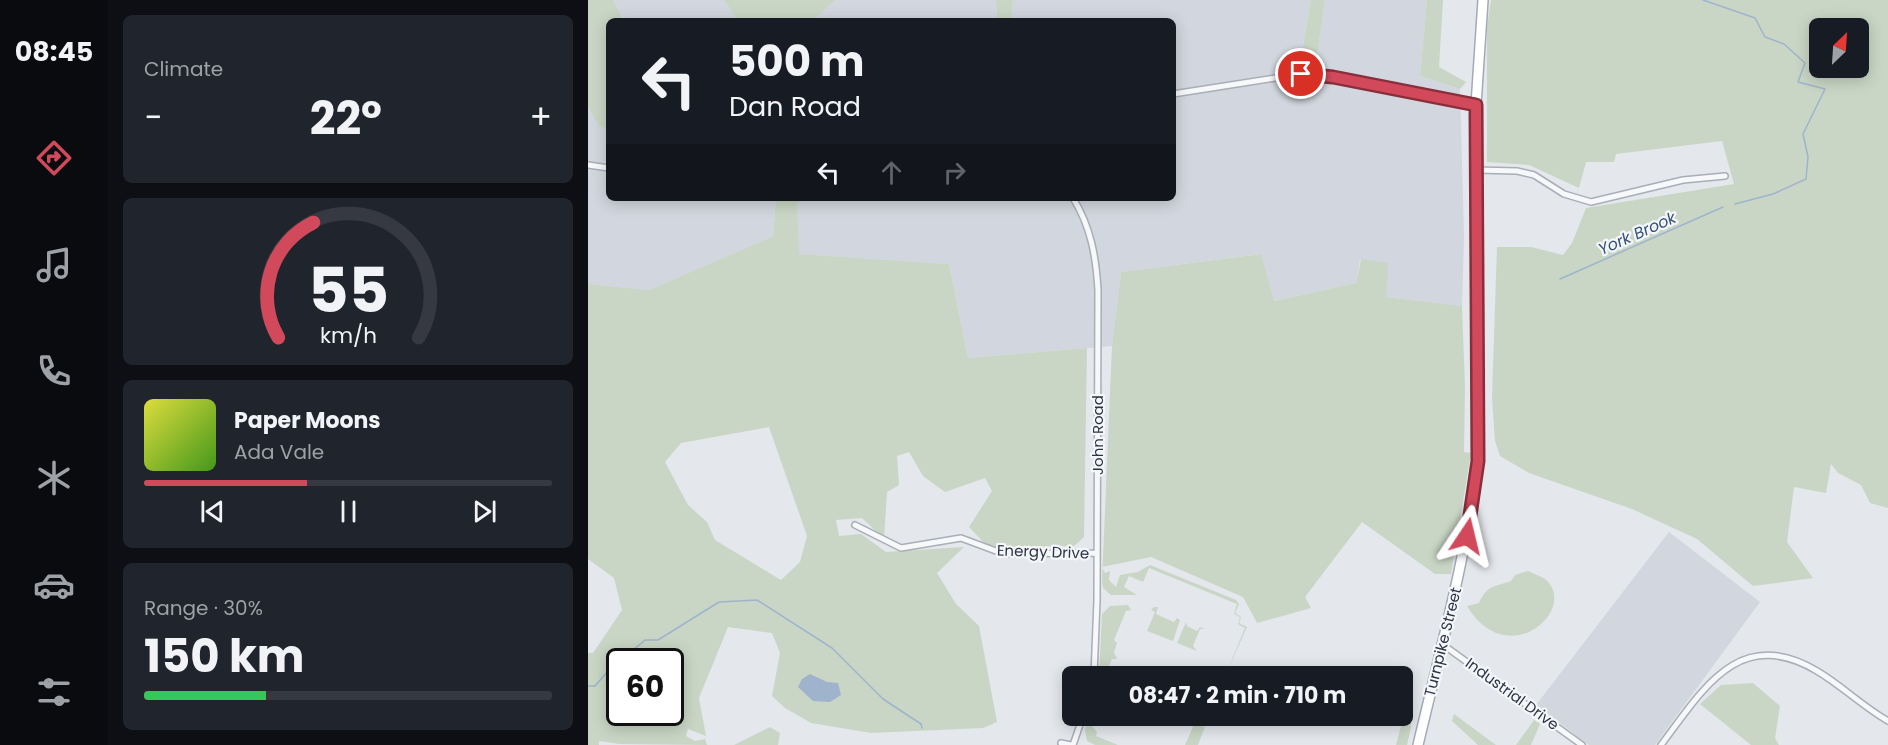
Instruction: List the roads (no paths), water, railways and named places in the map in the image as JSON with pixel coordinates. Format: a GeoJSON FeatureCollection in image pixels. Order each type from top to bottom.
{"type":"FeatureCollection","features":[{"type":"Feature","properties":{"kind":"main road","name":"Turnpike Street"},"geometry":{"type":"LineString","coordinates":[[1418,745],[1469,526],[1478,461],[1476,105],[1483,0]]}},
{"type":"Feature","properties":{"kind":"street"},"geometry":{"type":"LineString","coordinates":[[1176,94],[1301,74],[1333,77],[1476,105]]}},
{"type":"Feature","properties":{"kind":"street"},"geometry":{"type":"LineString","coordinates":[[588,165],[606,168]]}},
{"type":"Feature","properties":{"kind":"street"},"geometry":{"type":"LineString","coordinates":[[1476,170],[1517,171],[1534,175],[1564,195],[1592,202],[1683,180],[1725,176]]}},
{"type":"Feature","properties":{"kind":"street","name":"John Road"},"geometry":{"type":"LineString","coordinates":[[1075,201],[1088,225],[1097,267],[1097,554],[1094,666]]}},
{"type":"Feature","properties":{"kind":"street","name":"Energy Drive"},"geometry":{"type":"LineString","coordinates":[[855,525],[898,547],[918,547],[961,538],[1004,554],[1097,554]]}},
{"type":"Feature","properties":{"kind":"street","name":"Industrial Drive"},"geometry":{"type":"LineString","coordinates":[[1442,644],[1582,745]]}},
{"type":"Feature","properties":{"kind":"street"},"geometry":{"type":"LineString","coordinates":[[1661,745],[1710,680],[1745,659],[1762,657],[1777,656],[1801,662],[1888,721]]}},
{"type":"Feature","properties":{"kind":"street"},"geometry":{"type":"LineString","coordinates":[[1062,743],[1072,745],[1079,726]]}},
{"type":"Feature","properties":{"kind":"water"},"geometry":{"type":"Polygon","coordinates":[[[810,674],[827,682],[838,683],[841,695],[830,702],[813,701],[798,687],[802,679],[810,674]]]}},
{"type":"Feature","properties":{"kind":"waterway","name":"York Brook"},"geometry":{"type":"LineString","coordinates":[[1703,0],[1755,18],[1765,37],[1784,44],[1805,63],[1798,82],[1825,89],[1803,134],[1808,157],[1806,179],[1773,194],[1735,204]]}},
{"type":"Feature","properties":{"kind":"waterway","name":"York Brook"},"geometry":{"type":"LineString","coordinates":[[1560,279],[1723,207]]}},
{"type":"Feature","properties":{"kind":"waterway"},"geometry":{"type":"LineString","coordinates":[[636,648],[645,640],[658,640],[719,602],[757,600],[832,648],[883,699],[921,724],[922,728]]}},
{"type":"Feature","properties":{"kind":"waterway"},"geometry":{"type":"LineString","coordinates":[[588,686],[595,686],[606,673]]}}]}
